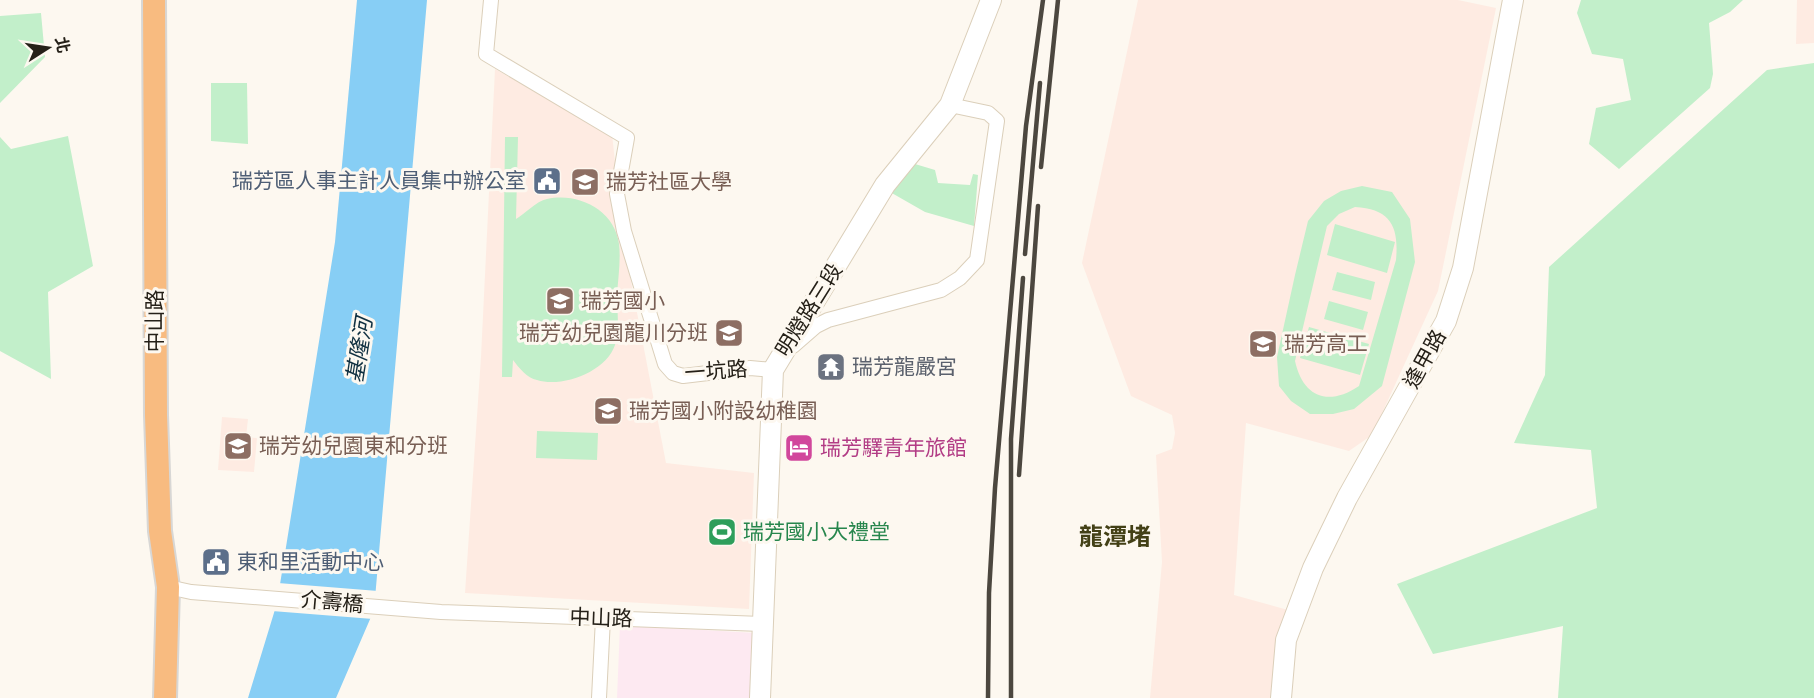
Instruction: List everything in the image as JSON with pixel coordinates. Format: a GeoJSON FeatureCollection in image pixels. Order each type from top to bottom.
{"type":"FeatureCollection","features":[{"type":"Feature","properties":{"kind":"main road","name":"中山路"},"geometry":{"type":"LineString","coordinates":[[154,0],[156,415],[160,531],[168,587],[165,698]]}},
{"type":"Feature","properties":{"kind":"street","name":"一坑路"},"geometry":{"type":"LineString","coordinates":[[491,0],[486,54],[627,138],[621,166],[619,203],[624,231],[665,364],[673,373],[683,376],[750,368],[773,370],[792,346],[816,326],[941,290],[960,278],[978,260],[997,121],[988,113],[950,105]]}},
{"type":"Feature","properties":{"kind":"street","name":"明燈路三段"},"geometry":{"type":"LineString","coordinates":[[760,698],[773,370],[885,185],[950,105],[991,0]]}},
{"type":"Feature","properties":{"kind":"street","name":"逢甲路"},"geometry":{"type":"LineString","coordinates":[[1281,698],[1286,640],[1313,568],[1347,498],[1441,331],[1454,301],[1463,267],[1513,0]]}},
{"type":"Feature","properties":{"kind":"street","name":"介壽橋"},"geometry":{"type":"LineString","coordinates":[[168,587],[191,592],[441,612]]}},
{"type":"Feature","properties":{"kind":"street","name":"中山路"},"geometry":{"type":"LineString","coordinates":[[441,612],[762,624]]}},
{"type":"Feature","properties":{"kind":"street"},"geometry":{"type":"LineString","coordinates":[[599,698],[603,618]]}},
{"type":"Feature","properties":{"kind":"shaded area","name":"瑞芳高工"},"geometry":{"type":"Polygon","coordinates":[[[1138,0],[1458,0],[1496,8],[1438,291],[1372,435],[1349,451],[1246,423],[1234,595],[1288,610],[1279,698],[1150,698],[1162,562],[1156,455],[1172,449],[1175,433],[1172,415],[1131,396],[1082,263],[1138,0]]]}},
{"type":"Feature","properties":{"kind":"shaded area"},"geometry":{"type":"Polygon","coordinates":[[[1797,0],[1814,0],[1814,43],[1796,44],[1797,0]]]}},
{"type":"Feature","properties":{"kind":"shaded area","name":"瑞芳國小"},"geometry":{"type":"Polygon","coordinates":[[[495,69],[612,134],[624,245],[666,463],[754,473],[749,609],[465,593],[481,357],[495,69]]]}},
{"type":"Feature","properties":{"kind":"shaded area","name":"瑞芳幼兒園東和分班"},"geometry":{"type":"Polygon","coordinates":[[[222,417],[248,419],[246,437],[257,438],[254,472],[218,470],[222,417]]]}},
{"type":"Feature","properties":{"kind":"shaded area"},"geometry":{"type":"Polygon","coordinates":[[[620,625],[755,633],[753,698],[617,698],[620,625]]]}},
{"type":"Feature","properties":{"kind":"green space"},"geometry":{"type":"Polygon","coordinates":[[[1581,0],[1743,0],[1730,12],[1709,23],[1713,74],[1710,88],[1619,169],[1589,144],[1596,108],[1631,100],[1623,59],[1592,54],[1577,13],[1581,0]]]}},
{"type":"Feature","properties":{"kind":"green space"},"geometry":{"type":"Polygon","coordinates":[[[41,13],[45,57],[0,103],[0,16],[41,13]]]}},
{"type":"Feature","properties":{"kind":"green space"},"geometry":{"type":"Polygon","coordinates":[[[1814,63],[1814,698],[1558,698],[1563,626],[1433,654],[1397,584],[1597,508],[1591,450],[1514,443],[1545,375],[1549,267],[1767,70],[1814,63]]]}},
{"type":"Feature","properties":{"kind":"green space"},"geometry":{"type":"Polygon","coordinates":[[[211,83],[247,83],[248,144],[211,141],[211,83]]]}},
{"type":"Feature","properties":{"kind":"green space"},"geometry":{"type":"Polygon","coordinates":[[[68,136],[93,266],[48,292],[51,379],[0,351],[0,137],[11,149],[68,136]]]}},
{"type":"Feature","properties":{"kind":"green space"},"geometry":{"type":"Polygon","coordinates":[[[505,137],[518,137],[516,219],[543,200],[571,198],[593,206],[603,213],[616,232],[620,256],[617,339],[610,355],[603,363],[582,376],[570,380],[547,382],[533,379],[513,360],[512,377],[502,377],[505,137]]]}},
{"type":"Feature","properties":{"kind":"green space"},"geometry":{"type":"Polygon","coordinates":[[[915,164],[935,170],[938,183],[970,185],[973,174],[978,175],[974,226],[925,212],[890,192],[915,164]]]}},
{"type":"Feature","properties":{"kind":"green space"},"geometry":{"type":"Polygon","coordinates":[[[1362,186],[1392,192],[1410,219],[1415,262],[1382,386],[1354,409],[1333,414],[1310,414],[1291,401],[1279,386],[1277,357],[1308,221],[1324,201],[1341,191],[1362,186]],[[1355,207],[1339,214],[1327,226],[1295,361],[1304,383],[1318,395],[1337,396],[1359,386],[1396,260],[1394,229],[1385,216],[1367,208],[1355,207]]]}},
{"type":"Feature","properties":{"kind":"green space"},"geometry":{"type":"Polygon","coordinates":[[[1335,224],[1395,242],[1387,273],[1327,255],[1335,224]]]}},
{"type":"Feature","properties":{"kind":"green space"},"geometry":{"type":"Polygon","coordinates":[[[1337,272],[1375,282],[1371,300],[1332,290],[1337,272]]]}},
{"type":"Feature","properties":{"kind":"green space"},"geometry":{"type":"Polygon","coordinates":[[[1329,301],[1368,312],[1363,330],[1324,319],[1329,301]]]}},
{"type":"Feature","properties":{"kind":"green space"},"geometry":{"type":"Polygon","coordinates":[[[1309,327],[1369,344],[1360,375],[1300,358],[1309,327]]]}},
{"type":"Feature","properties":{"kind":"green space"},"geometry":{"type":"Polygon","coordinates":[[[537,431],[598,433],[597,460],[536,458],[537,431]]]}},
{"type":"Feature","properties":{"kind":"water","name":"基隆河"},"geometry":{"type":"Polygon","coordinates":[[[357,0],[427,0],[374,610],[336,698],[248,698],[277,603],[335,242],[357,0]]]}},
{"type":"Feature","properties":{"kind":"pier"},"geometry":{"type":"Polygon","coordinates":[[[278,583],[378,591],[377,611],[373,619],[272,611],[278,583]]]}},
{"type":"Feature","properties":{"kind":"railway"},"geometry":{"type":"LineString","coordinates":[[988,698],[989,593],[995,488],[1026,126],[1043,0]]}},
{"type":"Feature","properties":{"kind":"railway"},"geometry":{"type":"LineString","coordinates":[[1041,167],[1058,0]]}},
{"type":"Feature","properties":{"kind":"railway"},"geometry":{"type":"LineString","coordinates":[[1025,254],[1040,83]]}},
{"type":"Feature","properties":{"kind":"railway"},"geometry":{"type":"LineString","coordinates":[[1019,475],[1038,206]]}},
{"type":"Feature","properties":{"kind":"railway"},"geometry":{"type":"LineString","coordinates":[[1011,698],[1011,439],[1023,278]]}},
{"type":"Feature","properties":{"kind":"place","name":"瑞芳區人事主計人員集中辦公室"},"geometry":{"type":"Point","coordinates":[547,181]}},
{"type":"Feature","properties":{"kind":"place","name":"瑞芳社區大學"},"geometry":{"type":"Point","coordinates":[585,182]}},
{"type":"Feature","properties":{"kind":"place","name":"瑞芳國小"},"geometry":{"type":"Point","coordinates":[560,301]}},
{"type":"Feature","properties":{"kind":"place","name":"瑞芳幼兒園龍川分班"},"geometry":{"type":"Point","coordinates":[729,333]}},
{"type":"Feature","properties":{"kind":"place","name":"瑞芳高工"},"geometry":{"type":"Point","coordinates":[1263,344]}},
{"type":"Feature","properties":{"kind":"place","name":"瑞芳龍嚴宮"},"geometry":{"type":"Point","coordinates":[831,367]}},
{"type":"Feature","properties":{"kind":"place","name":"瑞芳國小附設幼稚園"},"geometry":{"type":"Point","coordinates":[608,411]}},
{"type":"Feature","properties":{"kind":"place","name":"瑞芳幼兒園東和分班"},"geometry":{"type":"Point","coordinates":[238,446]}},
{"type":"Feature","properties":{"kind":"place","name":"瑞芳驛青年旅館"},"geometry":{"type":"Point","coordinates":[799,448]}},
{"type":"Feature","properties":{"kind":"place","name":"瑞芳國小大禮堂"},"geometry":{"type":"Point","coordinates":[722,532]}},
{"type":"Feature","properties":{"kind":"place","name":"東和里活動中心"},"geometry":{"type":"Point","coordinates":[216,562]}},
{"type":"Feature","properties":{"kind":"district","name":"龍潭堵"},"geometry":{"type":"Point","coordinates":[1115,537]}}]}
